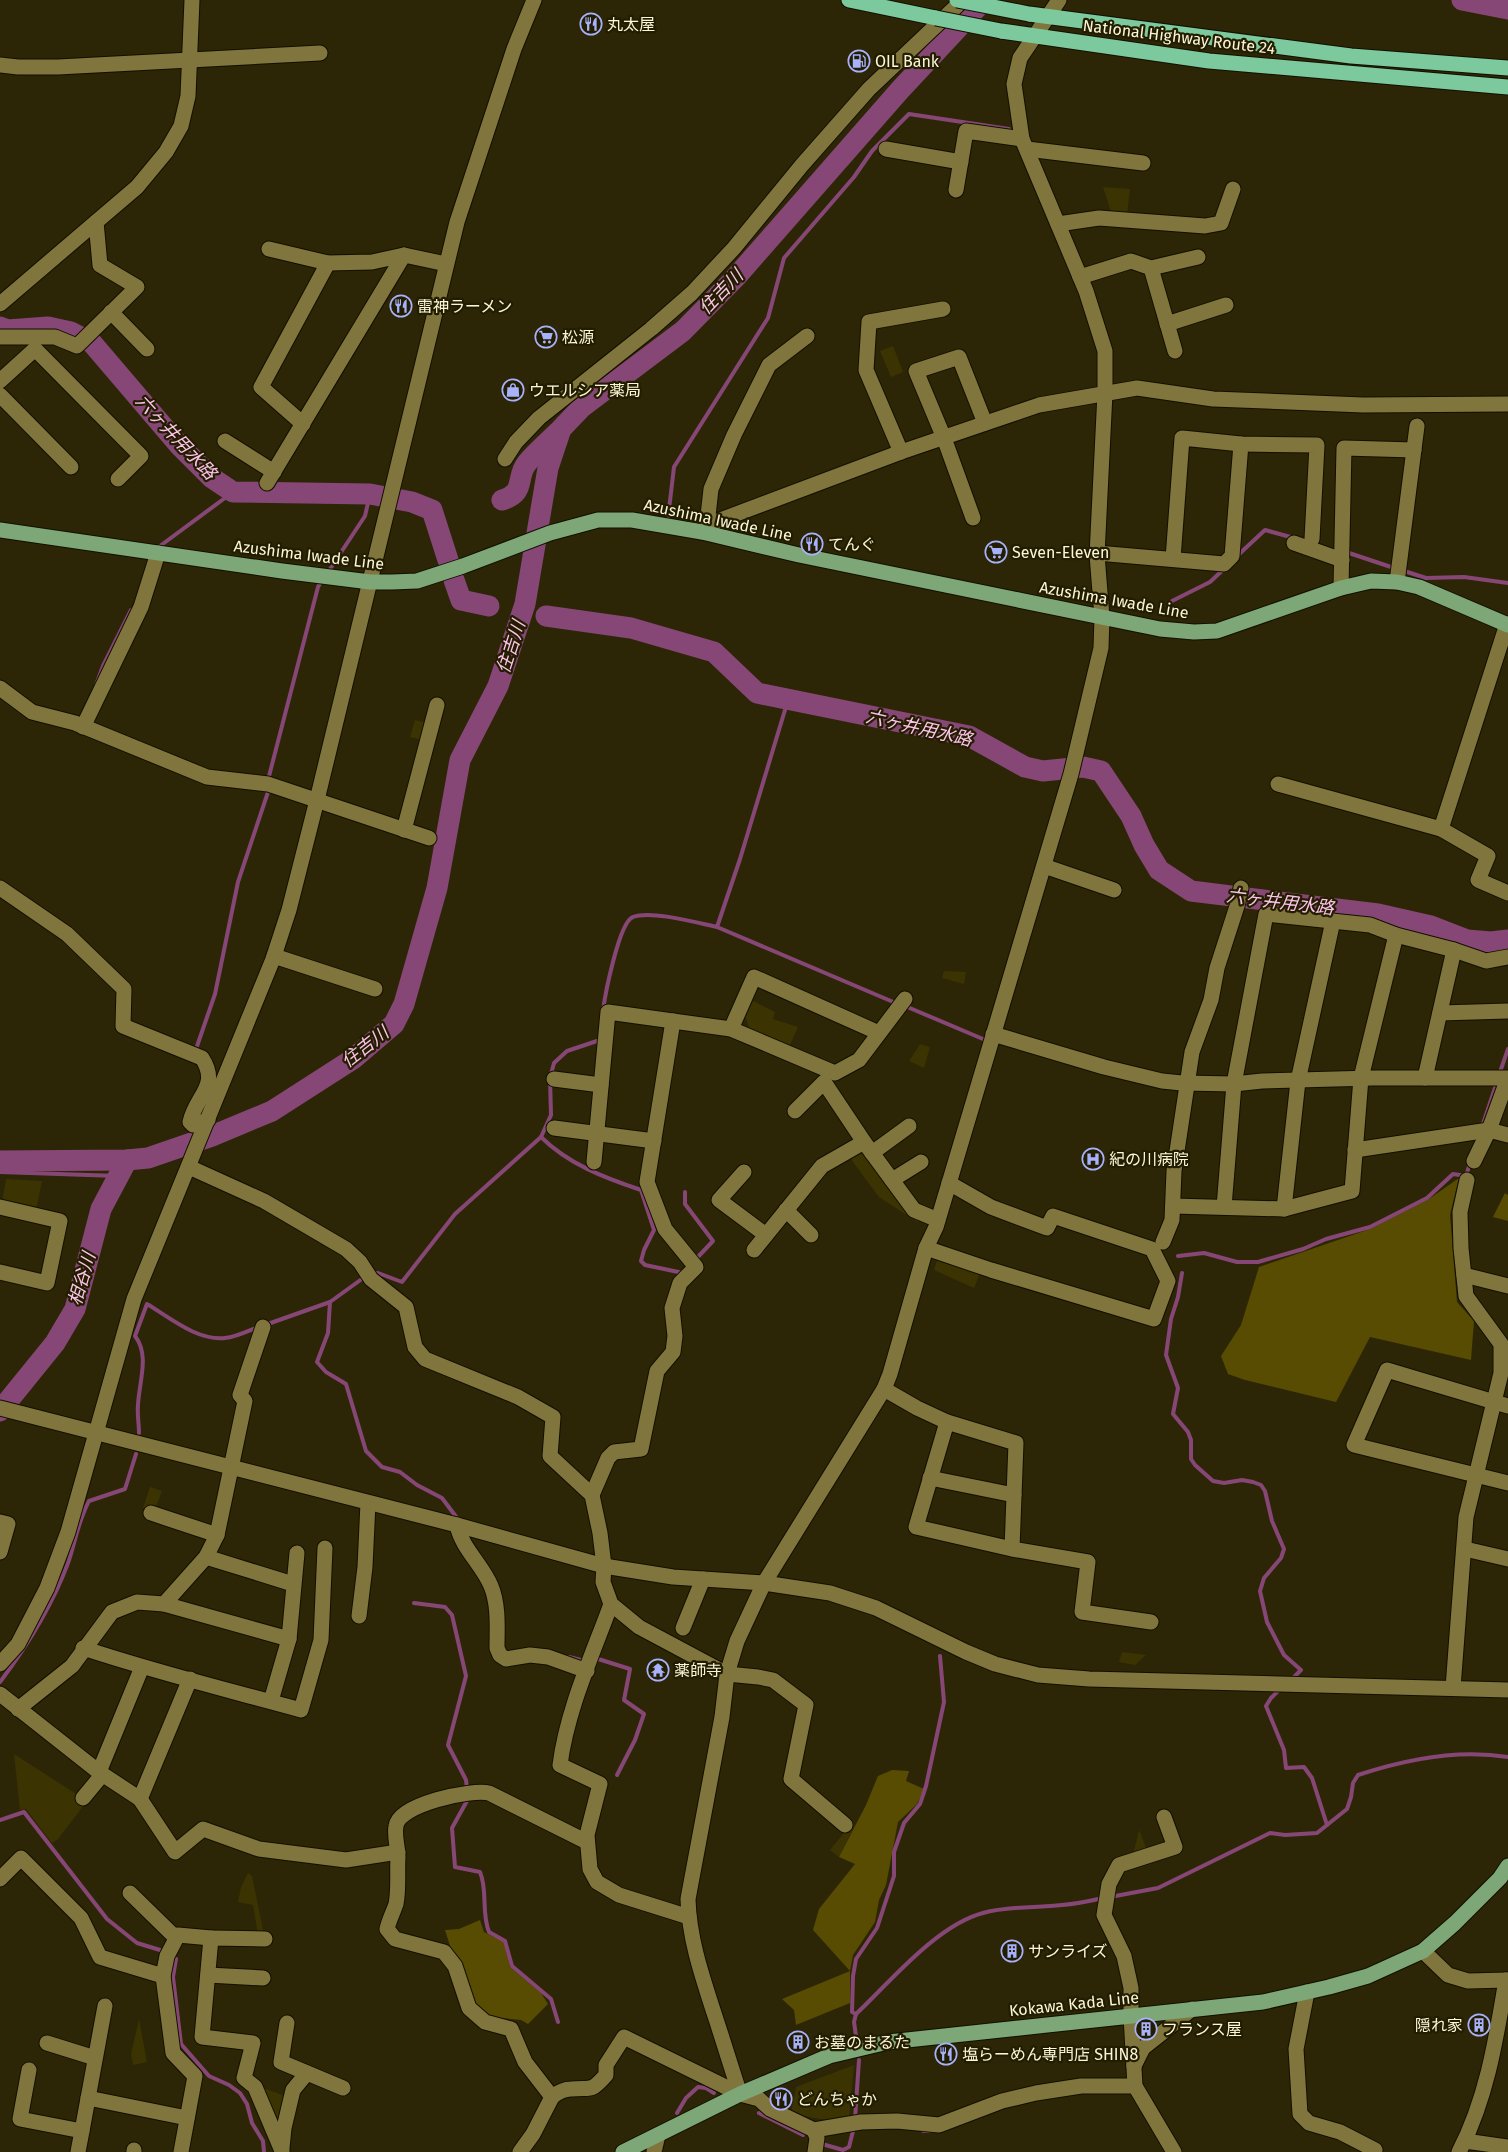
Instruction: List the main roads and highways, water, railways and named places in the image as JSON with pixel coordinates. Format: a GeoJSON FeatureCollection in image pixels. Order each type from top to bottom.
{"type":"FeatureCollection","features":[{"type":"Feature","properties":{"kind":"highway","name":"National Highway Route 24"},"geometry":{"type":"LineString","coordinates":[[850,0],[1001,31],[1209,61],[1508,87]]}},
{"type":"Feature","properties":{"kind":"highway","name":"National Highway Route 24"},"geometry":{"type":"LineString","coordinates":[[956,0],[1046,18],[1351,56],[1508,68]]}},
{"type":"Feature","properties":{"kind":"main road","name":"Azushima Iwade Line"},"geometry":{"type":"LineString","coordinates":[[0,530],[370,582],[417,581],[463,566],[550,533],[598,520],[632,520],[704,529],[799,555],[1160,629],[1194,632],[1217,631],[1341,588],[1398,573],[1419,587],[1508,625]]}},
{"type":"Feature","properties":{"kind":"main road","name":"Kokawa Kada Line"},"geometry":{"type":"LineString","coordinates":[[623,2152],[740,2094],[829,2056],[888,2042],[1263,2002],[1368,1976],[1423,1951],[1455,1923],[1500,1878],[1508,1866]]}},
{"type":"Feature","properties":{"kind":"waterway","name":"住吉川"},"geometry":{"type":"LineString","coordinates":[[0,1161],[127,1160],[148,1158],[212,1136],[272,1111],[353,1059],[394,1024],[404,1004],[437,888],[460,760],[498,686],[525,604],[548,468],[561,429],[582,407],[683,331],[736,277],[900,90],[984,0]]}},
{"type":"Feature","properties":{"kind":"waterway","name":"住吉川"},"geometry":{"type":"LineString","coordinates":[[1462,0],[1508,9]]}},
{"type":"Feature","properties":{"kind":"waterway"},"geometry":{"type":"LineString","coordinates":[[668,518],[674,467],[768,318],[784,258],[854,177],[872,151],[909,114],[1009,129],[1011,133]]}},
{"type":"Feature","properties":{"kind":"waterway","name":"六ヶ井用水路"},"geometry":{"type":"LineString","coordinates":[[0,327],[8,330],[48,327],[71,332],[92,343],[179,445],[212,478],[233,492],[370,494],[412,502],[432,510],[448,560]]}},
{"type":"Feature","properties":{"kind":"waterway","name":"六ヶ井用水路"},"geometry":{"type":"LineString","coordinates":[[502,500],[515,493],[527,463],[558,432]]}},
{"type":"Feature","properties":{"kind":"waterway"},"geometry":{"type":"LineString","coordinates":[[160,546],[233,492]]}},
{"type":"Feature","properties":{"kind":"waterway"},"geometry":{"type":"LineString","coordinates":[[328,572],[365,516],[370,494]]}},
{"type":"Feature","properties":{"kind":"waterway"},"geometry":{"type":"LineString","coordinates":[[1237,556],[1265,530],[1294,538]]}},
{"type":"Feature","properties":{"kind":"waterway"},"geometry":{"type":"LineString","coordinates":[[1346,552],[1394,568]]}},
{"type":"Feature","properties":{"kind":"waterway"},"geometry":{"type":"LineString","coordinates":[[1172,601],[1210,582],[1225,568]]}},
{"type":"Feature","properties":{"kind":"waterway"},"geometry":{"type":"LineString","coordinates":[[1401,570],[1426,578],[1464,577],[1508,583]]}},
{"type":"Feature","properties":{"kind":"waterway"},"geometry":{"type":"LineString","coordinates":[[268,780],[318,587],[322,580]]}},
{"type":"Feature","properties":{"kind":"waterway","name":"六ヶ井用水路"},"geometry":{"type":"LineString","coordinates":[[454,580],[461,600],[489,606]]}},
{"type":"Feature","properties":{"kind":"waterway"},"geometry":{"type":"LineString","coordinates":[[96,685],[103,666],[131,610]]}},
{"type":"Feature","properties":{"kind":"waterway","name":"六ヶ井用水路"},"geometry":{"type":"LineString","coordinates":[[546,616],[631,628],[714,652],[757,693],[969,736],[1025,767],[1043,771],[1083,767],[1101,771],[1131,816],[1144,845],[1159,870],[1191,891],[1378,914],[1431,926],[1467,940],[1491,942],[1508,940]]}},
{"type":"Feature","properties":{"kind":"waterway"},"geometry":{"type":"LineString","coordinates":[[603,1011],[618,945],[628,922],[633,917],[641,915],[662,916],[717,927],[740,859],[788,700]]}},
{"type":"Feature","properties":{"kind":"waterway"},"geometry":{"type":"LineString","coordinates":[[195,1052],[215,994],[238,882],[268,792],[268,787]]}},
{"type":"Feature","properties":{"kind":"waterway"},"geometry":{"type":"LineString","coordinates":[[717,927],[898,1004]]}},
{"type":"Feature","properties":{"kind":"waterway"},"geometry":{"type":"LineString","coordinates":[[905,1006],[983,1039]]}},
{"type":"Feature","properties":{"kind":"waterway"},"geometry":{"type":"LineString","coordinates":[[372,1274],[378,1273],[402,1282],[455,1214],[541,1137],[551,1115],[550,1078],[554,1063],[567,1051],[600,1040]]}},
{"type":"Feature","properties":{"kind":"waterway"},"geometry":{"type":"LineString","coordinates":[[1499,1075],[1508,1049]]}},
{"type":"Feature","properties":{"kind":"waterway"},"geometry":{"type":"LineString","coordinates":[[1482,1127],[1497,1082]]}},
{"type":"Feature","properties":{"kind":"waterway"},"geometry":{"type":"LineString","coordinates":[[541,1137],[563,1155],[588,1169],[641,1190],[654,1230],[641,1261],[645,1265],[683,1273]]}},
{"type":"Feature","properties":{"kind":"waterway","name":"相谷川"},"geometry":{"type":"LineString","coordinates":[[0,1411],[55,1343],[75,1309],[101,1209],[127,1160]]}},
{"type":"Feature","properties":{"kind":"waterway"},"geometry":{"type":"LineString","coordinates":[[1178,1256],[1204,1253],[1237,1262],[1258,1262],[1303,1249],[1326,1239],[1370,1227],[1427,1198],[1453,1174],[1466,1176],[1470,1163]]}},
{"type":"Feature","properties":{"kind":"waterway"},"geometry":{"type":"LineString","coordinates":[[0,1172],[118,1176]]}},
{"type":"Feature","properties":{"kind":"waterway"},"geometry":{"type":"LineString","coordinates":[[685,1192],[685,1204],[713,1241],[695,1260]]}},
{"type":"Feature","properties":{"kind":"waterway"},"geometry":{"type":"LineString","coordinates":[[1182,1273],[1178,1297],[1171,1319],[1166,1355],[1178,1388],[1173,1414],[1188,1432],[1191,1440],[1191,1459],[1213,1481],[1224,1483],[1242,1480],[1253,1482],[1261,1485],[1265,1491],[1272,1521],[1284,1549],[1281,1558],[1264,1578],[1260,1591],[1267,1622],[1284,1655],[1301,1670],[1291,1680]]}},
{"type":"Feature","properties":{"kind":"waterway"},"geometry":{"type":"LineString","coordinates":[[265,1325],[330,1302],[366,1276]]}},
{"type":"Feature","properties":{"kind":"waterway"},"geometry":{"type":"LineString","coordinates":[[330,1302],[328,1333],[317,1362],[326,1372],[346,1384],[366,1451],[382,1467],[400,1472],[417,1485],[442,1498],[457,1518]]}},
{"type":"Feature","properties":{"kind":"waterway"},"geometry":{"type":"LineString","coordinates":[[139,1433],[138,1408],[143,1360],[142,1352],[135,1336],[147,1304],[184,1327],[204,1336],[225,1338],[242,1334],[258,1327]]}},
{"type":"Feature","properties":{"kind":"waterway"},"geometry":{"type":"LineString","coordinates":[[0,1682],[47,1610],[62,1579],[79,1524],[89,1501],[125,1489],[136,1454]]}},
{"type":"Feature","properties":{"kind":"waterway"},"geometry":{"type":"LineString","coordinates":[[414,1603],[445,1607],[452,1615],[466,1676],[448,1745],[466,1780],[467,1789]]}},
{"type":"Feature","properties":{"kind":"waterway"},"geometry":{"type":"LineString","coordinates":[[856,2014],[852,2012],[853,1976],[856,1959],[877,1928],[894,1876],[894,1852],[904,1823],[920,1804],[926,1786],[944,1702],[940,1656]]}},
{"type":"Feature","properties":{"kind":"waterway"},"geometry":{"type":"LineString","coordinates":[[569,1657],[585,1661]]}},
{"type":"Feature","properties":{"kind":"waterway"},"geometry":{"type":"LineString","coordinates":[[595,1658],[630,1669],[624,1700],[644,1714],[635,1740],[617,1775]]}},
{"type":"Feature","properties":{"kind":"waterway"},"geometry":{"type":"LineString","coordinates":[[1280,1689],[1266,1706],[1284,1750],[1286,1768],[1304,1767],[1312,1778],[1327,1825]]}},
{"type":"Feature","properties":{"kind":"waterway"},"geometry":{"type":"LineString","coordinates":[[1110,1897],[1158,1888],[1270,1833],[1285,1835],[1317,1833],[1347,1809],[1353,1783],[1358,1775],[1395,1764],[1433,1757],[1471,1754],[1508,1757]]}},
{"type":"Feature","properties":{"kind":"waterway"},"geometry":{"type":"LineString","coordinates":[[468,1799],[452,1828],[455,1867],[480,1872],[484,1887],[485,1917],[489,1932],[505,1941],[512,1966],[551,1999],[558,2022]]}},
{"type":"Feature","properties":{"kind":"waterway"},"geometry":{"type":"LineString","coordinates":[[0,1820],[24,1812],[107,1919],[137,1943],[160,1950]]}},
{"type":"Feature","properties":{"kind":"waterway"},"geometry":{"type":"LineString","coordinates":[[856,2036],[854,2022],[856,2014],[915,1956],[949,1929],[966,1919],[1002,1909],[1067,1905],[1103,1898]]}},
{"type":"Feature","properties":{"kind":"waterway"},"geometry":{"type":"LineString","coordinates":[[176,1959],[173,1977],[181,2044],[209,2076],[229,2085],[240,2093],[247,2104],[252,2123],[263,2141],[264,2152]]}},
{"type":"Feature","properties":{"kind":"waterway"},"geometry":{"type":"LineString","coordinates":[[855,2119],[859,2060]]}},
{"type":"Feature","properties":{"kind":"waterway"},"geometry":{"type":"LineString","coordinates":[[677,2113],[686,2098],[698,2087],[706,2088],[714,2093]]}},
{"type":"Feature","properties":{"kind":"waterway"},"geometry":{"type":"LineString","coordinates":[[759,2113],[803,2135]]}},
{"type":"Feature","properties":{"kind":"waterway"},"geometry":{"type":"LineString","coordinates":[[822,2144],[843,2150],[849,2147],[853,2131]]}},
{"type":"Feature","properties":{"kind":"waterway"},"geometry":{"type":"LineString","coordinates":[[923,2131],[938,2131]]}},
{"type":"Feature","properties":{"kind":"place","name":"丸太屋"},"geometry":{"type":"Point","coordinates":[591,24]}},
{"type":"Feature","properties":{"kind":"place","name":"OIL Bank"},"geometry":{"type":"Point","coordinates":[859,61]}},
{"type":"Feature","properties":{"kind":"place","name":"雷神ラーメン"},"geometry":{"type":"Point","coordinates":[401,306]}},
{"type":"Feature","properties":{"kind":"place","name":"松源"},"geometry":{"type":"Point","coordinates":[546,337]}},
{"type":"Feature","properties":{"kind":"place","name":"ウエルシア薬局"},"geometry":{"type":"Point","coordinates":[513,390]}},
{"type":"Feature","properties":{"kind":"place","name":"てんぐ"},"geometry":{"type":"Point","coordinates":[812,544]}},
{"type":"Feature","properties":{"kind":"place","name":"Seven-Eleven"},"geometry":{"type":"Point","coordinates":[996,552]}},
{"type":"Feature","properties":{"kind":"place","name":"紀の川病院"},"geometry":{"type":"Point","coordinates":[1093,1159]}},
{"type":"Feature","properties":{"kind":"place","name":"薬師寺"},"geometry":{"type":"Point","coordinates":[658,1670]}},
{"type":"Feature","properties":{"kind":"place","name":"サンライズ"},"geometry":{"type":"Point","coordinates":[1012,1951]}},
{"type":"Feature","properties":{"kind":"place","name":"隠れ家"},"geometry":{"type":"Point","coordinates":[1479,2025]}},
{"type":"Feature","properties":{"kind":"place","name":"フランス屋"},"geometry":{"type":"Point","coordinates":[1146,2029]}},
{"type":"Feature","properties":{"kind":"place","name":"お墓のまるた"},"geometry":{"type":"Point","coordinates":[798,2042]}},
{"type":"Feature","properties":{"kind":"place","name":"塩らーめん専門店 SHIN8"},"geometry":{"type":"Point","coordinates":[946,2054]}},
{"type":"Feature","properties":{"kind":"place","name":"どんちゃか"},"geometry":{"type":"Point","coordinates":[781,2099]}}]}
